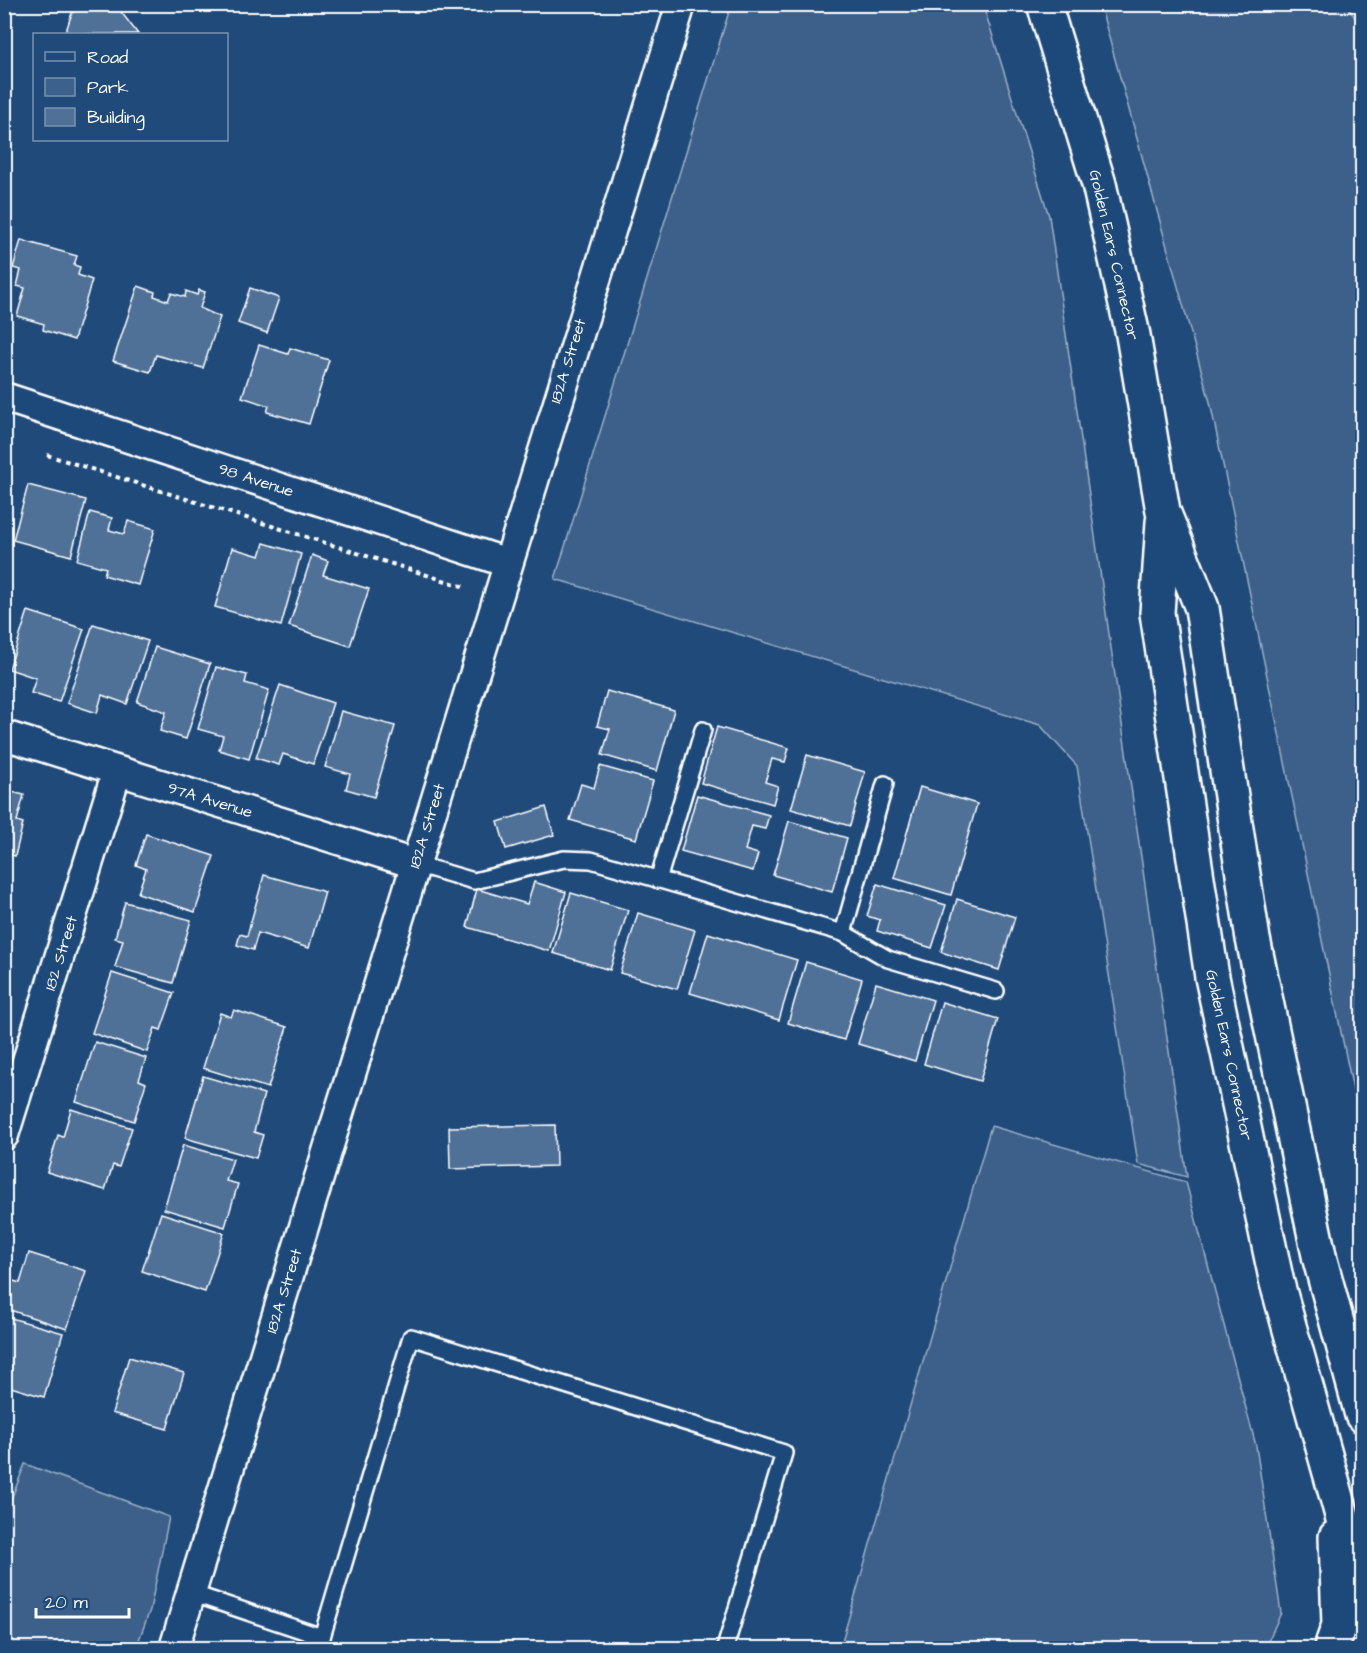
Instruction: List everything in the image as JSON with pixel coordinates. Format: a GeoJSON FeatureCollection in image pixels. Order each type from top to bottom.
{"type":"FeatureCollection","features":[{"type":"Feature","properties":{"kind":"main road","name":"Golden Ears Connector"},"geometry":{"type":"LineString","coordinates":[[1044,4],[1099,184],[1133,335],[1163,511],[1202,608],[1253,939],[1320,1260],[1362,1415]]}},
{"type":"Feature","properties":{"kind":"main road","name":"Golden Ears Connector"},"geometry":{"type":"LineString","coordinates":[[1163,511],[1157,613],[1212,977],[1277,1283],[1362,1587]]}},
{"type":"Feature","properties":{"kind":"main road"},"geometry":{"type":"LineString","coordinates":[[1331,1648],[1339,1625],[1334,1481]]}},
{"type":"Feature","properties":{"kind":"street","name":"182A Street"},"geometry":{"type":"LineString","coordinates":[[174,1648],[508,563],[555,403],[681,4]]}},
{"type":"Feature","properties":{"kind":"street","name":"98 Avenue"},"geometry":{"type":"LineString","coordinates":[[4,397],[508,563]]}},
{"type":"Feature","properties":{"kind":"street","name":"97A Avenue"},"geometry":{"type":"LineString","coordinates":[[4,735],[415,864]]}},
{"type":"Feature","properties":{"kind":"street","name":"182 Street"},"geometry":{"type":"LineString","coordinates":[[4,1135],[117,771]]}},
{"type":"Feature","properties":{"kind":"lane"},"geometry":{"type":"LineString","coordinates":[[658,880],[703,730]]}},
{"type":"Feature","properties":{"kind":"lane"},"geometry":{"type":"LineString","coordinates":[[843,933],[885,784]]}},
{"type":"Feature","properties":{"kind":"lane"},"geometry":{"type":"LineString","coordinates":[[415,864],[474,881],[564,859],[591,860],[843,933],[888,959],[996,991]]}},
{"type":"Feature","properties":{"kind":"lane"},"geometry":{"type":"LineString","coordinates":[[191,1593],[320,1643],[411,1336],[784,1453],[725,1648]]}},
{"type":"Feature","properties":{"kind":"path"},"geometry":{"type":"LineString","coordinates":[[47,455],[465,587]]}},
{"type":"Feature","properties":{"kind":"green space"},"geometry":{"type":"Polygon","coordinates":[[[731,5],[983,5],[1049,216],[1187,1177],[1138,1164],[1077,766],[1040,725],[555,579],[731,5]]]}},
{"type":"Feature","properties":{"kind":"green space"},"geometry":{"type":"Polygon","coordinates":[[[1100,5],[1346,5],[1362,27],[1362,1133],[1210,402],[1100,5]]]}},
{"type":"Feature","properties":{"kind":"green space"},"geometry":{"type":"Polygon","coordinates":[[[991,1126],[1186,1182],[1256,1446],[1281,1613],[1265,1648],[840,1648],[991,1126]]]}},
{"type":"Feature","properties":{"kind":"green space"},"geometry":{"type":"Polygon","coordinates":[[[25,1464],[169,1517],[150,1610],[136,1648],[5,1648],[5,1515],[25,1464]]]}},
{"type":"Feature","properties":{"kind":"building"},"geometry":{"type":"Polygon","coordinates":[[[84,4],[115,4],[137,33],[65,33],[72,13],[84,4]]]}},
{"type":"Feature","properties":{"kind":"building"},"geometry":{"type":"Polygon","coordinates":[[[21,240],[77,256],[74,265],[80,267],[78,275],[92,280],[74,340],[43,330],[44,324],[17,316],[25,288],[17,286],[21,270],[13,268],[21,240]]]}},
{"type":"Feature","properties":{"kind":"building"},"geometry":{"type":"Polygon","coordinates":[[[138,286],[155,292],[154,296],[168,301],[171,293],[185,297],[186,291],[197,295],[199,290],[205,292],[200,308],[220,317],[203,368],[156,355],[150,372],[113,361],[138,286]]]}},
{"type":"Feature","properties":{"kind":"building"},"geometry":{"type":"Polygon","coordinates":[[[250,288],[279,298],[267,333],[238,323],[250,288]]]}},
{"type":"Feature","properties":{"kind":"building"},"geometry":{"type":"Polygon","coordinates":[[[259,345],[288,354],[290,348],[329,360],[309,424],[267,412],[269,406],[242,397],[259,345]]]}},
{"type":"Feature","properties":{"kind":"building"},"geometry":{"type":"Polygon","coordinates":[[[28,485],[86,500],[71,556],[13,540],[28,485]]]}},
{"type":"Feature","properties":{"kind":"building"},"geometry":{"type":"Polygon","coordinates":[[[90,512],[112,518],[109,530],[124,534],[128,521],[155,529],[138,585],[104,575],[106,568],[77,560],[90,512]]]}},
{"type":"Feature","properties":{"kind":"building"},"geometry":{"type":"Polygon","coordinates":[[[264,543],[301,554],[281,626],[215,607],[232,548],[260,556],[264,543]]]}},
{"type":"Feature","properties":{"kind":"building"},"geometry":{"type":"Polygon","coordinates":[[[312,555],[328,561],[323,575],[369,589],[350,646],[289,626],[312,555]]]}},
{"type":"Feature","properties":{"kind":"building"},"geometry":{"type":"Polygon","coordinates":[[[28,611],[84,629],[59,702],[31,693],[36,678],[9,669],[28,611]]]}},
{"type":"Feature","properties":{"kind":"building"},"geometry":{"type":"Polygon","coordinates":[[[93,624],[148,641],[127,704],[102,695],[97,713],[67,703],[93,624]]]}},
{"type":"Feature","properties":{"kind":"building"},"geometry":{"type":"Polygon","coordinates":[[[155,647],[210,664],[186,739],[160,731],[166,712],[137,702],[155,647]]]}},
{"type":"Feature","properties":{"kind":"building"},"geometry":{"type":"Polygon","coordinates":[[[216,667],[247,675],[245,683],[269,690],[249,759],[219,750],[223,736],[198,729],[216,667]]]}},
{"type":"Feature","properties":{"kind":"building"},"geometry":{"type":"Polygon","coordinates":[[[280,685],[333,703],[313,764],[283,754],[279,765],[256,758],[280,685]]]}},
{"type":"Feature","properties":{"kind":"building"},"geometry":{"type":"Polygon","coordinates":[[[607,691],[674,710],[657,771],[602,755],[610,729],[597,726],[607,691]]]}},
{"type":"Feature","properties":{"kind":"building"},"geometry":{"type":"Polygon","coordinates":[[[341,711],[395,726],[374,797],[346,789],[350,774],[325,767],[341,711]]]}},
{"type":"Feature","properties":{"kind":"building"},"geometry":{"type":"Polygon","coordinates":[[[717,727],[789,748],[785,762],[772,759],[765,782],[778,786],[773,804],[701,783],[717,727]]]}},
{"type":"Feature","properties":{"kind":"building"},"geometry":{"type":"Polygon","coordinates":[[[807,755],[865,772],[850,826],[791,809],[807,755]]]}},
{"type":"Feature","properties":{"kind":"building"},"geometry":{"type":"Polygon","coordinates":[[[600,766],[653,781],[636,839],[570,820],[581,784],[594,788],[600,766]]]}},
{"type":"Feature","properties":{"kind":"building"},"geometry":{"type":"Polygon","coordinates":[[[920,787],[977,804],[951,895],[894,878],[920,787]]]}},
{"type":"Feature","properties":{"kind":"building"},"geometry":{"type":"Polygon","coordinates":[[[4,790],[24,795],[17,821],[23,823],[15,856],[4,853],[4,790]]]}},
{"type":"Feature","properties":{"kind":"building"},"geometry":{"type":"Polygon","coordinates":[[[697,795],[769,815],[765,829],[752,826],[745,850],[758,854],[753,871],[681,851],[697,795]]]}},
{"type":"Feature","properties":{"kind":"building"},"geometry":{"type":"Polygon","coordinates":[[[546,807],[554,835],[506,849],[498,822],[546,807]]]}},
{"type":"Feature","properties":{"kind":"building"},"geometry":{"type":"Polygon","coordinates":[[[789,821],[847,838],[832,892],[773,875],[789,821]]]}},
{"type":"Feature","properties":{"kind":"building"},"geometry":{"type":"Polygon","coordinates":[[[146,834],[214,856],[195,912],[138,893],[146,869],[136,865],[146,834]]]}},
{"type":"Feature","properties":{"kind":"building"},"geometry":{"type":"Polygon","coordinates":[[[264,875],[325,892],[309,948],[258,933],[253,950],[237,945],[240,934],[247,936],[264,875]]]}},
{"type":"Feature","properties":{"kind":"building"},"geometry":{"type":"Polygon","coordinates":[[[534,882],[566,892],[549,951],[467,927],[477,889],[527,904],[534,882]]]}},
{"type":"Feature","properties":{"kind":"building"},"geometry":{"type":"Polygon","coordinates":[[[877,884],[946,905],[932,948],[877,931],[880,920],[867,916],[877,884]]]}},
{"type":"Feature","properties":{"kind":"building"},"geometry":{"type":"Polygon","coordinates":[[[571,893],[628,910],[610,970],[553,953],[571,893]]]}},
{"type":"Feature","properties":{"kind":"building"},"geometry":{"type":"Polygon","coordinates":[[[957,899],[1015,917],[999,970],[941,952],[957,899]]]}},
{"type":"Feature","properties":{"kind":"building"},"geometry":{"type":"Polygon","coordinates":[[[125,902],[191,920],[173,983],[115,967],[123,940],[115,938],[125,902]]]}},
{"type":"Feature","properties":{"kind":"building"},"geometry":{"type":"Polygon","coordinates":[[[638,913],[695,930],[677,989],[620,973],[638,913]]]}},
{"type":"Feature","properties":{"kind":"building"},"geometry":{"type":"Polygon","coordinates":[[[708,933],[797,960],[779,1020],[690,993],[708,933]]]}},
{"type":"Feature","properties":{"kind":"building"},"geometry":{"type":"Polygon","coordinates":[[[806,962],[862,979],[844,1040],[788,1023],[806,962]]]}},
{"type":"Feature","properties":{"kind":"building"},"geometry":{"type":"Polygon","coordinates":[[[112,973],[174,993],[161,1030],[155,1028],[147,1052],[92,1033],[112,973]]]}},
{"type":"Feature","properties":{"kind":"building"},"geometry":{"type":"Polygon","coordinates":[[[876,983],[933,1000],[915,1061],[858,1044],[876,983]]]}},
{"type":"Feature","properties":{"kind":"building"},"geometry":{"type":"Polygon","coordinates":[[[942,1002],[998,1019],[980,1081],[924,1064],[942,1002]]]}},
{"type":"Feature","properties":{"kind":"building"},"geometry":{"type":"Polygon","coordinates":[[[234,1010],[287,1027],[268,1088],[203,1068],[220,1013],[231,1017],[234,1010]]]}},
{"type":"Feature","properties":{"kind":"building"},"geometry":{"type":"Polygon","coordinates":[[[95,1042],[146,1058],[139,1080],[146,1083],[134,1121],[76,1102],[95,1042]]]}},
{"type":"Feature","properties":{"kind":"building"},"geometry":{"type":"Polygon","coordinates":[[[203,1076],[264,1094],[254,1132],[263,1135],[256,1158],[185,1138],[203,1076]]]}},
{"type":"Feature","properties":{"kind":"building"},"geometry":{"type":"Polygon","coordinates":[[[71,1109],[132,1128],[119,1167],[113,1165],[105,1190],[47,1172],[58,1135],[63,1137],[71,1109]]]}},
{"type":"Feature","properties":{"kind":"building"},"geometry":{"type":"Polygon","coordinates":[[[555,1125],[556,1166],[450,1169],[449,1127],[555,1125]]]}},
{"type":"Feature","properties":{"kind":"building"},"geometry":{"type":"Polygon","coordinates":[[[183,1145],[233,1159],[226,1181],[238,1184],[225,1227],[164,1209],[183,1145]]]}},
{"type":"Feature","properties":{"kind":"building"},"geometry":{"type":"Polygon","coordinates":[[[161,1213],[224,1233],[205,1292],[142,1271],[161,1213]]]}},
{"type":"Feature","properties":{"kind":"building"},"geometry":{"type":"Polygon","coordinates":[[[29,1253],[86,1271],[67,1329],[4,1308],[4,1278],[20,1283],[29,1253]]]}},
{"type":"Feature","properties":{"kind":"building"},"geometry":{"type":"Polygon","coordinates":[[[4,1316],[63,1333],[44,1397],[4,1385],[4,1316]]]}},
{"type":"Feature","properties":{"kind":"building"},"geometry":{"type":"Polygon","coordinates":[[[129,1357],[184,1373],[167,1429],[112,1413],[129,1357]]]}}]}
